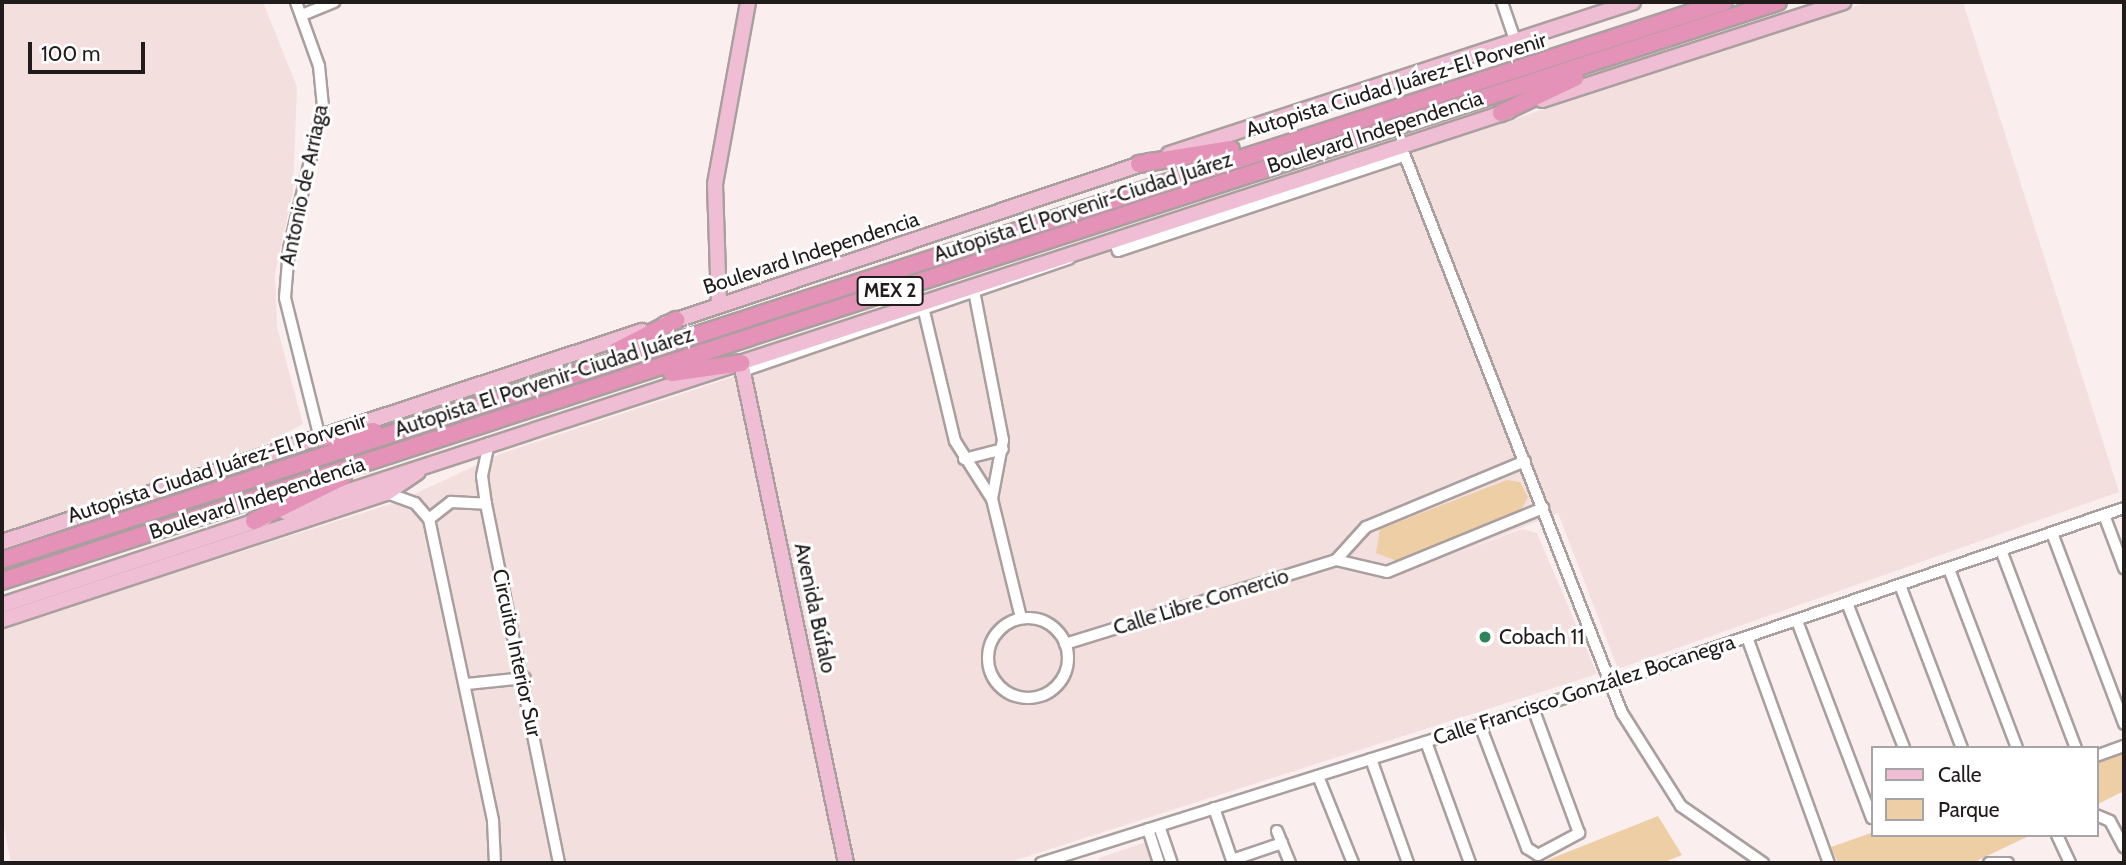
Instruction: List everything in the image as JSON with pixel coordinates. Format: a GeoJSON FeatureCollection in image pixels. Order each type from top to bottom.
{"type":"FeatureCollection","features":[{"type":"Feature","properties":{"kind":"highway","name":"Autopista Ciudad Juárez-El Porvenir"},"geometry":{"type":"LineString","coordinates":[[2,560],[1282,141],[1724,2]]}},
{"type":"Feature","properties":{"kind":"highway","name":"Autopista El Porvenir-Ciudad Juárez"},"geometry":{"type":"LineString","coordinates":[[2,581],[1778,2]]}},
{"type":"Feature","properties":{"kind":"highway"},"geometry":{"type":"LineString","coordinates":[[1501,113],[1630,51]]}},
{"type":"Feature","properties":{"kind":"highway"},"geometry":{"type":"LineString","coordinates":[[1139,164],[1282,141]]}},
{"type":"Feature","properties":{"kind":"highway"},"geometry":{"type":"LineString","coordinates":[[568,375],[676,320]]}},
{"type":"Feature","properties":{"kind":"highway"},"geometry":{"type":"LineString","coordinates":[[594,390],[716,362],[742,367]]}},
{"type":"Feature","properties":{"kind":"highway"},"geometry":{"type":"LineString","coordinates":[[320,438],[415,425]]}},
{"type":"Feature","properties":{"kind":"highway"},"geometry":{"type":"LineString","coordinates":[[254,521],[370,459]]}},
{"type":"Feature","properties":{"kind":"main road"},"geometry":{"type":"LineString","coordinates":[[719,305],[715,184],[748,2]]}},
{"type":"Feature","properties":{"kind":"main road","name":"Boulevard Independencia"},"geometry":{"type":"LineString","coordinates":[[2,542],[1633,2]]}},
{"type":"Feature","properties":{"kind":"main road","name":"Boulevard Independencia"},"geometry":{"type":"LineString","coordinates":[[2,605],[489,443],[742,367],[953,297],[1083,249],[1115,246],[1403,151],[1501,113],[1843,2]]}},
{"type":"Feature","properties":{"kind":"main road","name":"Avenida Búfalo"},"geometry":{"type":"LineString","coordinates":[[742,367],[846,863]]}},
{"type":"Feature","properties":{"kind":"main road"},"geometry":{"type":"LineString","coordinates":[[2,620],[179,564],[387,493],[427,464]]}},
{"type":"Feature","properties":{"kind":"main road"},"geometry":{"type":"LineString","coordinates":[[66,584],[179,564]]}},
{"type":"Feature","properties":{"kind":"street","name":"Antonio de Arriaga"},"geometry":{"type":"LineString","coordinates":[[296,2],[320,66],[323,107],[289,249],[285,298],[320,438]]}},
{"type":"Feature","properties":{"kind":"street"},"geometry":{"type":"LineString","coordinates":[[302,15],[334,2]]}},
{"type":"Feature","properties":{"kind":"street"},"geometry":{"type":"LineString","coordinates":[[1502,2],[1515,40]]}},
{"type":"Feature","properties":{"kind":"street"},"geometry":{"type":"LineString","coordinates":[[1403,151],[1609,684],[1681,806],[1763,863]]}},
{"type":"Feature","properties":{"kind":"street"},"geometry":{"type":"LineString","coordinates":[[953,297],[975,296],[1046,272],[1083,249]]}},
{"type":"Feature","properties":{"kind":"street"},"geometry":{"type":"LineString","coordinates":[[975,296],[1003,449],[992,499]]}},
{"type":"Feature","properties":{"kind":"street"},"geometry":{"type":"LineString","coordinates":[[923,307],[964,459],[992,499],[1021,618]]}},
{"type":"Feature","properties":{"kind":"street","name":"Circuito Interior Sur"},"geometry":{"type":"LineString","coordinates":[[489,443],[482,475],[486,504],[525,678],[559,863]]}},
{"type":"Feature","properties":{"kind":"street"},"geometry":{"type":"LineString","coordinates":[[964,459],[1003,449]]}},
{"type":"Feature","properties":{"kind":"street"},"geometry":{"type":"LineString","coordinates":[[1525,461],[1366,527],[1336,560],[1387,572],[1543,508]]}},
{"type":"Feature","properties":{"kind":"street"},"geometry":{"type":"LineString","coordinates":[[387,493],[415,503],[429,519],[467,684],[495,863]]}},
{"type":"Feature","properties":{"kind":"street"},"geometry":{"type":"LineString","coordinates":[[429,519],[451,502],[486,504]]}},
{"type":"Feature","properties":{"kind":"street","name":"Calle Francisco González Bocanegra"},"geometry":{"type":"LineString","coordinates":[[1041,863],[1609,684],[2124,508]]}},
{"type":"Feature","properties":{"kind":"street"},"geometry":{"type":"LineString","coordinates":[[2104,515],[2124,568]]}},
{"type":"Feature","properties":{"kind":"street"},"geometry":{"type":"LineString","coordinates":[[2052,533],[2124,724]]}},
{"type":"Feature","properties":{"kind":"street"},"geometry":{"type":"LineString","coordinates":[[2001,550],[2075,746]]}},
{"type":"Feature","properties":{"kind":"street","name":"Calle Libre Comercio"},"geometry":{"type":"LineString","coordinates":[[1065,644],[1336,560]]}},
{"type":"Feature","properties":{"kind":"street"},"geometry":{"type":"LineString","coordinates":[[1949,569],[2016,746]]}},
{"type":"Feature","properties":{"kind":"street"},"geometry":{"type":"LineString","coordinates":[[1900,585],[1961,746]]}},
{"type":"Feature","properties":{"kind":"street"},"geometry":{"type":"LineString","coordinates":[[1847,603],[1903,746]]}},
{"type":"Feature","properties":{"kind":"street"},"geometry":{"type":"LineString","coordinates":[[1021,618],[1047,623],[1065,644],[1067,664],[1054,688],[1028,697],[1007,692],[993,676],[989,648],[998,631],[1021,618]]}},
{"type":"Feature","properties":{"kind":"street"},"geometry":{"type":"LineString","coordinates":[[1797,621],[1870,813]]}},
{"type":"Feature","properties":{"kind":"street"},"geometry":{"type":"LineString","coordinates":[[1747,637],[1829,863]]}},
{"type":"Feature","properties":{"kind":"street"},"geometry":{"type":"LineString","coordinates":[[467,684],[525,678]]}},
{"type":"Feature","properties":{"kind":"street"},"geometry":{"type":"LineString","coordinates":[[1480,724],[1532,854],[1574,841],[1579,833],[1533,708]]}},
{"type":"Feature","properties":{"kind":"street"},"geometry":{"type":"LineString","coordinates":[[1426,741],[1470,863]]}},
{"type":"Feature","properties":{"kind":"street"},"geometry":{"type":"LineString","coordinates":[[2098,755],[2124,746]]}},
{"type":"Feature","properties":{"kind":"street"},"geometry":{"type":"LineString","coordinates":[[1371,759],[1408,863]]}},
{"type":"Feature","properties":{"kind":"street"},"geometry":{"type":"LineString","coordinates":[[1318,776],[1353,863]]}},
{"type":"Feature","properties":{"kind":"street"},"geometry":{"type":"LineString","coordinates":[[1214,808],[1232,862],[1282,843]]}},
{"type":"Feature","properties":{"kind":"street"},"geometry":{"type":"LineString","coordinates":[[2098,816],[2110,821],[2124,847]]}},
{"type":"Feature","properties":{"kind":"street"},"geometry":{"type":"LineString","coordinates":[[1159,826],[1172,863]]}},
{"type":"Feature","properties":{"kind":"street"},"geometry":{"type":"LineString","coordinates":[[1148,829],[1159,863]]}},
{"type":"Feature","properties":{"kind":"street"},"geometry":{"type":"LineString","coordinates":[[1277,831],[1290,863]]}},
{"type":"Feature","properties":{"kind":"street"},"geometry":{"type":"LineString","coordinates":[[2058,837],[2070,863]]}},
{"type":"Feature","properties":{"kind":"street"},"geometry":{"type":"LineString","coordinates":[[1989,863],[2008,863]]}},
{"type":"Feature","properties":{"kind":"shaded area"},"geometry":{"type":"Polygon","coordinates":[[[2,2],[263,2],[297,87],[293,191],[275,274],[277,327],[303,424],[250,452],[2,535],[2,2]]]}},
{"type":"Feature","properties":{"kind":"shaded area"},"geometry":{"type":"Polygon","coordinates":[[[1868,2],[1963,2],[2119,492],[1618,669],[1558,513],[1460,552],[1522,529],[1537,533],[1597,674],[1007,863],[11,863],[2,818],[2,628],[397,502],[503,453],[1868,2]]]}},
{"type":"Feature","properties":{"kind":"shaded area"},"geometry":{"type":"Polygon","coordinates":[[[1146,842],[1153,863],[1100,863],[1099,858],[1146,842]]]}},
{"type":"Feature","properties":{"kind":"green space"},"geometry":{"type":"Polygon","coordinates":[[[1507,480],[1520,482],[1528,497],[1520,512],[1397,561],[1376,553],[1380,529],[1507,480]]]}},
{"type":"Feature","properties":{"kind":"green space"},"geometry":{"type":"Polygon","coordinates":[[[2124,746],[2124,791],[2098,804],[2098,755],[2124,746]]]}},
{"type":"Feature","properties":{"kind":"green space"},"geometry":{"type":"Polygon","coordinates":[[[1658,816],[1682,855],[1662,863],[1540,863],[1658,816]]]}},
{"type":"Feature","properties":{"kind":"green space"},"geometry":{"type":"Polygon","coordinates":[[[1870,833],[1870,837],[2027,837],[1972,863],[1838,863],[1831,847],[1870,833]]]}},
{"type":"Feature","properties":{"kind":"place","name":"Cobach 11"},"geometry":{"type":"Point","coordinates":[1485,637]}}]}
